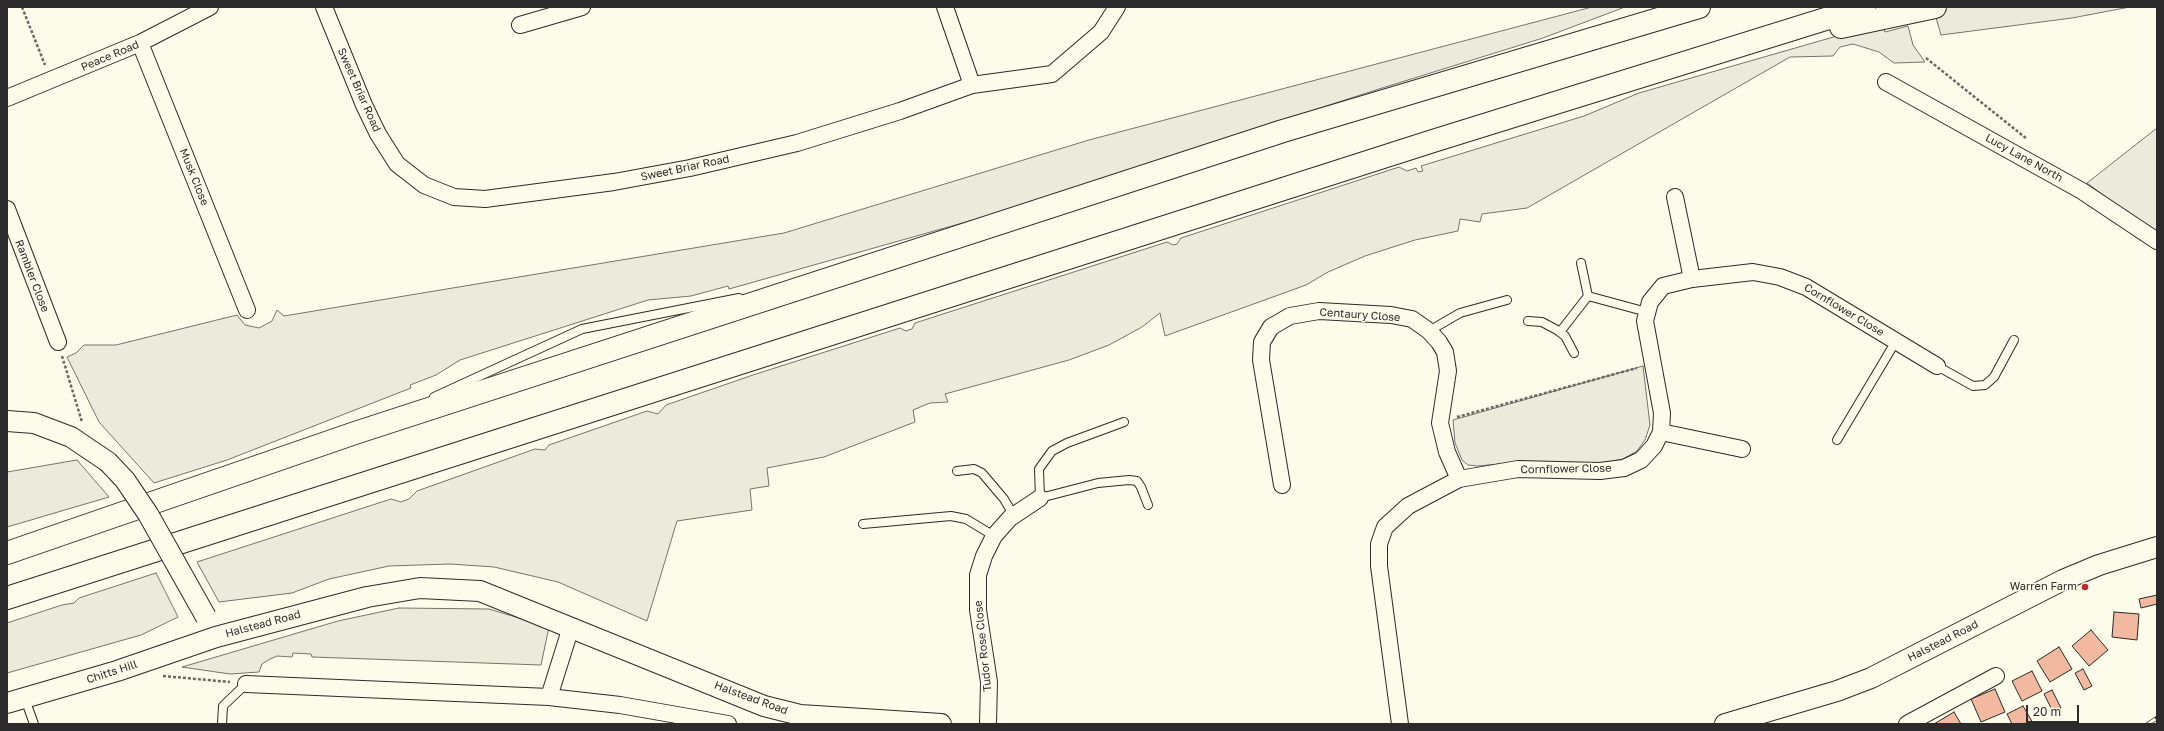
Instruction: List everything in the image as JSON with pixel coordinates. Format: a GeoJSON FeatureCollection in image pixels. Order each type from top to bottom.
{"type":"FeatureCollection","features":[{"type":"Feature","properties":{"kind":"highway"},"geometry":{"type":"LineString","coordinates":[[7,553],[355,433],[1283,131],[1698,7]]}},
{"type":"Feature","properties":{"kind":"highway"},"geometry":{"type":"LineString","coordinates":[[7,598],[1418,146],[1864,7]]}},
{"type":"Feature","properties":{"kind":"highway"},"geometry":{"type":"LineString","coordinates":[[1716,53],[1935,7]]}},
{"type":"Feature","properties":{"kind":"street","name":"Peace Road"},"geometry":{"type":"LineString","coordinates":[[7,98],[140,43],[210,7]]}},
{"type":"Feature","properties":{"kind":"street","name":"Sweet Briar Road"},"geometry":{"type":"LineString","coordinates":[[324,7],[364,105],[378,134],[397,164],[424,185],[454,198],[485,199],[614,182],[690,168],[797,143],[900,112],[972,85],[1052,74],[1101,32],[1117,7]]}},
{"type":"Feature","properties":{"kind":"street"},"geometry":{"type":"LineString","coordinates":[[520,26],[582,7]]}},
{"type":"Feature","properties":{"kind":"street"},"geometry":{"type":"LineString","coordinates":[[945,7],[972,85]]}},
{"type":"Feature","properties":{"kind":"street","name":"Musk Close"},"geometry":{"type":"LineString","coordinates":[[140,43],[247,310]]}},
{"type":"Feature","properties":{"kind":"street","name":"Lucy Lane North"},"geometry":{"type":"LineString","coordinates":[[1886,82],[2082,191],[2157,241]]}},
{"type":"Feature","properties":{"kind":"street"},"geometry":{"type":"LineString","coordinates":[[1674,197],[1692,279]]}},
{"type":"Feature","properties":{"kind":"street","name":"Rambler Close"},"geometry":{"type":"LineString","coordinates":[[7,209],[58,342]]}},
{"type":"Feature","properties":{"kind":"street","name":"Cornflower Close"},"geometry":{"type":"LineString","coordinates":[[1400,724],[1379,566],[1379,544],[1384,528],[1396,515],[1408,506],[1459,479],[1518,469],[1600,471],[1624,468],[1641,460],[1654,446],[1661,432],[1662,413],[1646,328],[1647,312],[1650,302],[1663,286],[1692,279],[1754,272],[1780,277],[1806,287],[1937,366]]}},
{"type":"Feature","properties":{"kind":"street","name":"Centaury Close"},"geometry":{"type":"LineString","coordinates":[[1282,485],[1261,360],[1262,342],[1271,327],[1290,316],[1319,311],[1391,315],[1412,319],[1429,331],[1445,352],[1447,364],[1440,423],[1447,452],[1459,479]]}},
{"type":"Feature","properties":{"kind":"street","name":"Halstead Road"},"geometry":{"type":"LineString","coordinates":[[7,421],[34,423],[71,437],[90,448],[108,462],[125,480],[148,514],[206,616],[216,637],[367,597],[420,588],[480,591],[764,706],[800,715],[941,724]]}},
{"type":"Feature","properties":{"kind":"street"},"geometry":{"type":"LineString","coordinates":[[1661,432],[1742,449]]}},
{"type":"Feature","properties":{"kind":"street","name":"Tudor Rose Close"},"geometry":{"type":"LineString","coordinates":[[988,724],[989,682],[978,610],[978,575],[984,556],[994,536],[1014,516],[1040,498]]}},
{"type":"Feature","properties":{"kind":"street","name":"Halstead Road"},"geometry":{"type":"LineString","coordinates":[[1725,724],[1837,691],[1871,678],[2063,580],[2098,565],[2157,547]]}},
{"type":"Feature","properties":{"kind":"street"},"geometry":{"type":"LineString","coordinates":[[549,697],[571,627]]}},
{"type":"Feature","properties":{"kind":"street","name":"Chitts Hill"},"geometry":{"type":"LineString","coordinates":[[16,701],[117,671],[216,637]]}},
{"type":"Feature","properties":{"kind":"street"},"geometry":{"type":"LineString","coordinates":[[1907,724],[1996,676]]}},
{"type":"Feature","properties":{"kind":"street"},"geometry":{"type":"LineString","coordinates":[[246,684],[549,697],[620,705],[728,724]]}},
{"type":"Feature","properties":{"kind":"lane"},"geometry":{"type":"LineString","coordinates":[[1560,332],[1588,296],[1581,263]]}},
{"type":"Feature","properties":{"kind":"lane"},"geometry":{"type":"LineString","coordinates":[[355,433],[582,329],[821,281]]}},
{"type":"Feature","properties":{"kind":"lane"},"geometry":{"type":"LineString","coordinates":[[1588,296],[1647,312]]}},
{"type":"Feature","properties":{"kind":"lane"},"geometry":{"type":"LineString","coordinates":[[1429,331],[1460,313],[1506,300]]}},
{"type":"Feature","properties":{"kind":"lane"},"geometry":{"type":"LineString","coordinates":[[1528,321],[1542,322],[1560,332],[1565,336],[1574,353]]}},
{"type":"Feature","properties":{"kind":"lane"},"geometry":{"type":"LineString","coordinates":[[1937,366],[1973,386],[1985,385],[1994,377],[2014,340]]}},
{"type":"Feature","properties":{"kind":"lane"},"geometry":{"type":"LineString","coordinates":[[1837,440],[1896,341]]}},
{"type":"Feature","properties":{"kind":"lane"},"geometry":{"type":"LineString","coordinates":[[1124,422],[1067,443],[1052,451],[1039,468],[1040,498],[1098,483],[1129,480],[1137,482],[1141,487],[1148,505]]}},
{"type":"Feature","properties":{"kind":"lane"},"geometry":{"type":"LineString","coordinates":[[957,471],[974,468],[982,473],[1004,499],[1014,516]]}},
{"type":"Feature","properties":{"kind":"lane"},"geometry":{"type":"LineString","coordinates":[[863,524],[950,516],[966,519],[994,536]]}},
{"type":"Feature","properties":{"kind":"lane"},"geometry":{"type":"LineString","coordinates":[[222,724],[223,706],[246,684]]}},
{"type":"Feature","properties":{"kind":"lane"},"geometry":{"type":"LineString","coordinates":[[16,701],[34,724]]}},
{"type":"Feature","properties":{"kind":"path"},"geometry":{"type":"LineString","coordinates":[[22,7],[51,81]]}},
{"type":"Feature","properties":{"kind":"path"},"geometry":{"type":"LineString","coordinates":[[1926,58],[2031,143]]}},
{"type":"Feature","properties":{"kind":"path"},"geometry":{"type":"LineString","coordinates":[[58,342],[90,448]]}},
{"type":"Feature","properties":{"kind":"path"},"geometry":{"type":"LineString","coordinates":[[1440,423],[1454,420],[1461,415],[1653,365]]}},
{"type":"Feature","properties":{"kind":"path"},"geometry":{"type":"LineString","coordinates":[[155,675],[246,684]]}},
{"type":"Feature","properties":{"kind":"shaded area"},"geometry":{"type":"Polygon","coordinates":[[[1592,7],[1625,7],[1543,38],[1379,89],[980,218],[729,289],[728,286],[691,296],[648,300],[460,360],[436,375],[410,385],[411,388],[227,460],[154,483],[99,422],[67,357],[76,353],[84,345],[116,345],[237,315],[245,325],[259,328],[272,321],[277,310],[284,316],[784,233],[1089,140],[1592,7]]]}},
{"type":"Feature","properties":{"kind":"shaded area"},"geometry":{"type":"Polygon","coordinates":[[[1933,7],[2130,7],[2072,18],[1941,35],[1933,7]]]}},
{"type":"Feature","properties":{"kind":"shaded area"},"geometry":{"type":"Polygon","coordinates":[[[1882,23],[1885,32],[1908,26],[1913,45],[1925,62],[1894,63],[1879,52],[1853,44],[1840,47],[1833,56],[1790,57],[1527,208],[1482,214],[1480,222],[1460,219],[1458,231],[1415,240],[1365,256],[1328,272],[1306,285],[1165,336],[1160,313],[1142,327],[1109,345],[1069,360],[945,394],[948,402],[930,403],[913,410],[915,422],[824,457],[767,468],[769,486],[750,489],[752,510],[677,521],[647,621],[558,582],[494,567],[450,564],[389,566],[329,579],[292,593],[219,602],[197,562],[391,499],[401,502],[409,499],[417,491],[535,449],[545,450],[549,445],[647,411],[658,414],[666,405],[753,375],[900,328],[906,331],[912,329],[915,323],[1167,242],[1173,245],[1177,244],[1181,238],[1399,167],[1407,171],[1416,168],[1418,172],[1423,171],[1421,166],[1584,116],[1639,93],[1882,23]]]}},
{"type":"Feature","properties":{"kind":"shaded area"},"geometry":{"type":"Polygon","coordinates":[[[2157,128],[2157,235],[2087,183],[2157,128]]]}},
{"type":"Feature","properties":{"kind":"shaded area"},"geometry":{"type":"Polygon","coordinates":[[[1643,366],[1650,425],[1645,440],[1637,451],[1623,459],[1603,463],[1519,462],[1478,466],[1468,465],[1462,460],[1455,443],[1453,420],[1643,366]]]}},
{"type":"Feature","properties":{"kind":"shaded area"},"geometry":{"type":"Polygon","coordinates":[[[77,460],[109,497],[7,527],[7,472],[77,460]]]}},
{"type":"Feature","properties":{"kind":"shaded area"},"geometry":{"type":"Polygon","coordinates":[[[156,573],[178,617],[141,635],[7,673],[7,623],[62,605],[74,603],[79,598],[156,573]]]}},
{"type":"Feature","properties":{"kind":"shaded area"},"geometry":{"type":"Polygon","coordinates":[[[399,608],[489,609],[549,627],[541,665],[312,657],[311,654],[293,653],[292,657],[277,656],[268,660],[262,664],[259,672],[230,674],[182,667],[338,621],[399,608]]]}},
{"type":"Feature","properties":{"kind":"building"},"geometry":{"type":"Polygon","coordinates":[[[2157,595],[2157,604],[2141,608],[2139,599],[2157,595]]]}},
{"type":"Feature","properties":{"kind":"building"},"geometry":{"type":"Polygon","coordinates":[[[2114,612],[2139,614],[2137,640],[2112,637],[2114,612]]]}},
{"type":"Feature","properties":{"kind":"building"},"geometry":{"type":"Polygon","coordinates":[[[2091,630],[2108,650],[2089,666],[2072,646],[2091,630]]]}},
{"type":"Feature","properties":{"kind":"building"},"geometry":{"type":"Polygon","coordinates":[[[2059,647],[2072,669],[2050,682],[2037,661],[2059,647]]]}},
{"type":"Feature","properties":{"kind":"building"},"geometry":{"type":"Polygon","coordinates":[[[2083,669],[2092,686],[2084,690],[2075,673],[2083,669]]]}},
{"type":"Feature","properties":{"kind":"building"},"geometry":{"type":"Polygon","coordinates":[[[2032,671],[2042,691],[2022,701],[2012,681],[2032,671]]]}},
{"type":"Feature","properties":{"kind":"building"},"geometry":{"type":"Polygon","coordinates":[[[1995,689],[2005,712],[1981,722],[1971,699],[1995,689]]]}},
{"type":"Feature","properties":{"kind":"building"},"geometry":{"type":"Polygon","coordinates":[[[2052,690],[2061,708],[2053,712],[2044,694],[2052,690]]]}},
{"type":"Feature","properties":{"kind":"building"},"geometry":{"type":"Polygon","coordinates":[[[2023,706],[2033,723],[2012,724],[2007,714],[2023,706]]]}},
{"type":"Feature","properties":{"kind":"building"},"geometry":{"type":"Polygon","coordinates":[[[1954,712],[1961,724],[1934,724],[1954,712]]]}},
{"type":"Feature","properties":{"kind":"railway"},"geometry":{"type":"LineString","coordinates":[[2148,724],[2157,718]]}},
{"type":"Feature","properties":{"kind":"place","name":"Warren Farm"},"geometry":{"type":"Point","coordinates":[2085,587]}}]}
